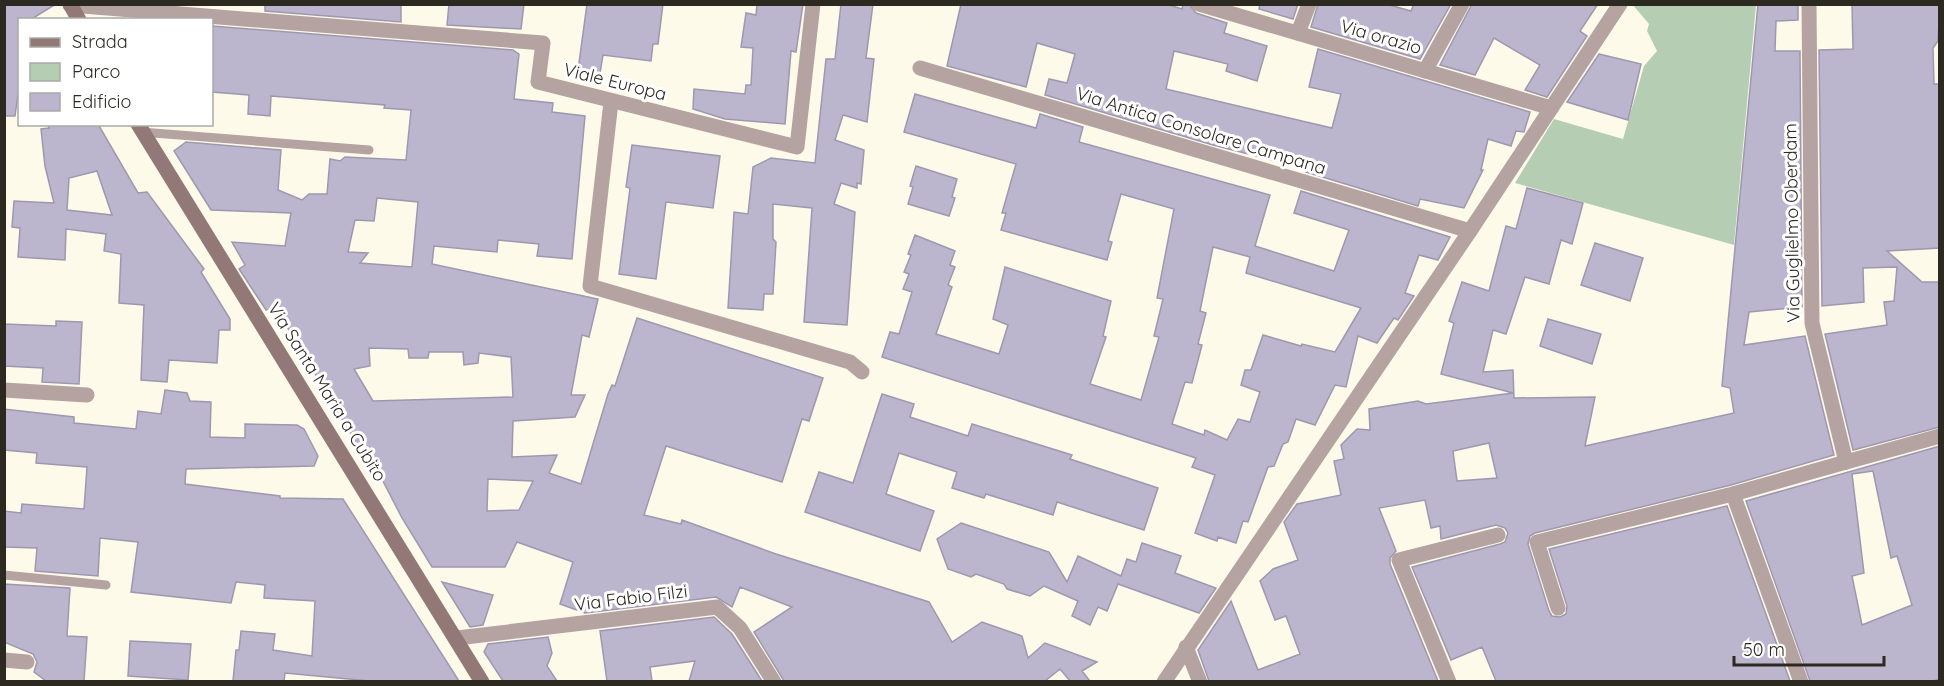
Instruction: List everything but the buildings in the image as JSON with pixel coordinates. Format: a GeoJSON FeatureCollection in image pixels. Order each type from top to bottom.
{"type":"FeatureCollection","features":[{"type":"Feature","properties":{"kind":"main road"},"geometry":{"type":"LineString","coordinates":[[70,5],[78,18]]}},
{"type":"Feature","properties":{"kind":"main road","name":"Via Santa Maria a Cubito"},"geometry":{"type":"LineString","coordinates":[[140,128],[482,681]]}},
{"type":"Feature","properties":{"kind":"street","name":"Viale Europa"},"geometry":{"type":"LineString","coordinates":[[70,5],[543,43],[538,82],[797,147],[813,4]]}},
{"type":"Feature","properties":{"kind":"street","name":"Via orazio"},"geometry":{"type":"LineString","coordinates":[[1199,4],[1551,108]]}},
{"type":"Feature","properties":{"kind":"street"},"geometry":{"type":"LineString","coordinates":[[1298,33],[1309,4]]}},
{"type":"Feature","properties":{"kind":"street"},"geometry":{"type":"LineString","coordinates":[[1425,71],[1462,4]]}},
{"type":"Feature","properties":{"kind":"street"},"geometry":{"type":"LineString","coordinates":[[1164,681],[1470,231],[1620,4]]}},
{"type":"Feature","properties":{"kind":"street","name":"Via Guglielmo Oberdam"},"geometry":{"type":"LineString","coordinates":[[1809,4],[1812,323],[1846,462]]}},
{"type":"Feature","properties":{"kind":"street","name":"Via Antica Consolare Campana"},"geometry":{"type":"LineString","coordinates":[[920,68],[1470,231]]}},
{"type":"Feature","properties":{"kind":"street"},"geometry":{"type":"LineString","coordinates":[[611,102],[590,286],[850,362],[862,372]]}},
{"type":"Feature","properties":{"kind":"street"},"geometry":{"type":"LineString","coordinates":[[4,390],[87,395]]}},
{"type":"Feature","properties":{"kind":"street"},"geometry":{"type":"LineString","coordinates":[[1558,608],[1537,542],[1733,494],[1940,436]]}},
{"type":"Feature","properties":{"kind":"street"},"geometry":{"type":"LineString","coordinates":[[1733,494],[1801,681]]}},
{"type":"Feature","properties":{"kind":"street"},"geometry":{"type":"LineString","coordinates":[[1449,681],[1399,560],[1498,535]]}},
{"type":"Feature","properties":{"kind":"street","name":"Via Fabio Filzi"},"geometry":{"type":"LineString","coordinates":[[457,638],[717,607],[740,628],[774,681]]}},
{"type":"Feature","properties":{"kind":"street"},"geometry":{"type":"LineString","coordinates":[[1186,647],[1200,681]]}},
{"type":"Feature","properties":{"kind":"street"},"geometry":{"type":"LineString","coordinates":[[4,660],[27,662]]}},
{"type":"Feature","properties":{"kind":"lane"},"geometry":{"type":"LineString","coordinates":[[140,128],[369,150]]}},
{"type":"Feature","properties":{"kind":"lane"},"geometry":{"type":"LineString","coordinates":[[4,575],[106,585]]}},
{"type":"Feature","properties":{"kind":"green space"},"geometry":{"type":"Polygon","coordinates":[[[1632,4],[1756,5],[1734,245],[1515,183],[1554,119],[1623,139],[1644,66],[1657,51],[1647,31],[1649,24],[1632,4]]]}}]}
